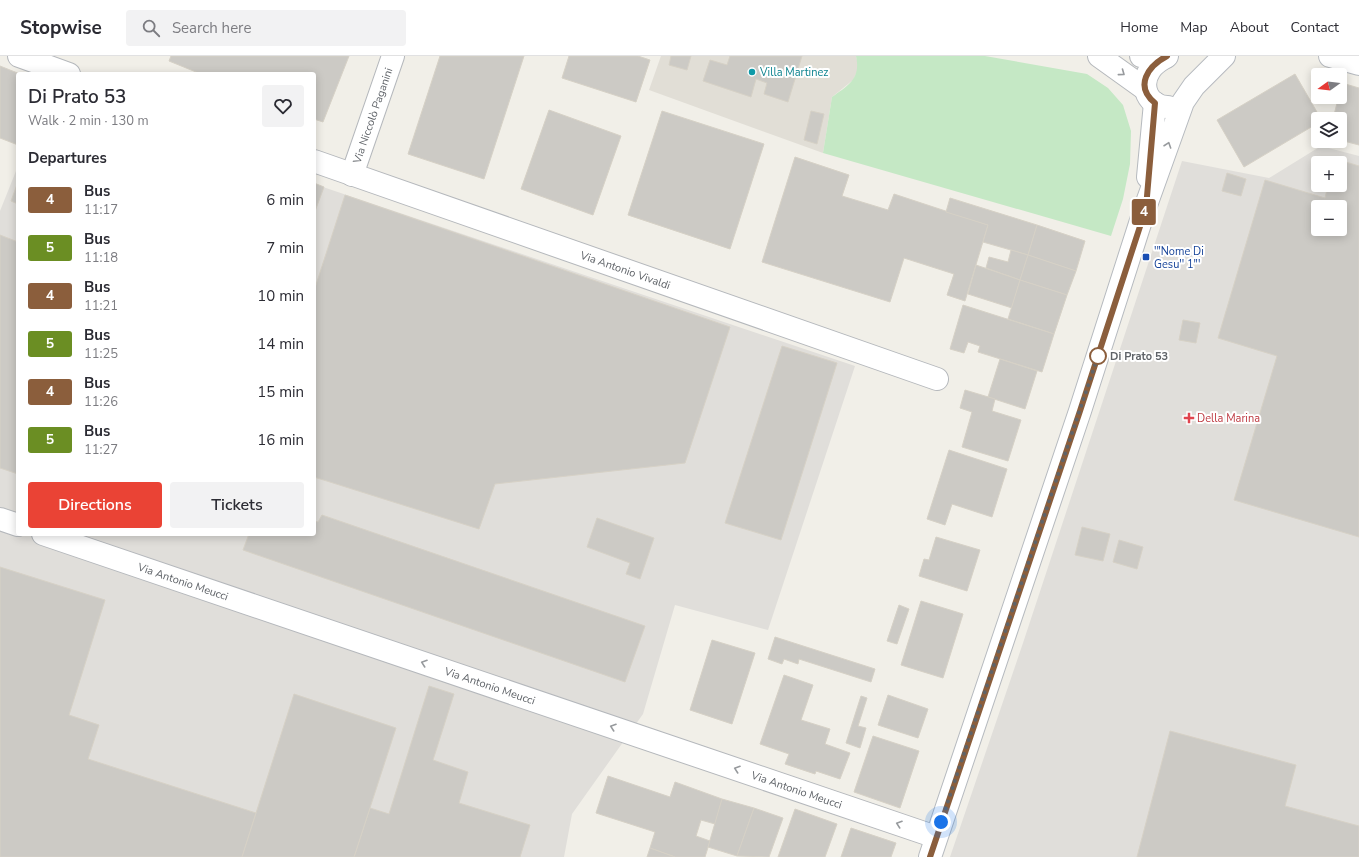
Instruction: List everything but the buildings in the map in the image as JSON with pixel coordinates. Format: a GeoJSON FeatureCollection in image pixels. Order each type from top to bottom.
{"type":"FeatureCollection","features":[{"type":"Feature","properties":{"kind":"street"},"geometry":{"type":"LineString","coordinates":[[19,56],[63,72]]}},
{"type":"Feature","properties":{"kind":"street","name":"Via Niccolò Paganini"},"geometry":{"type":"LineString","coordinates":[[352,175],[393,56]]}},
{"type":"Feature","properties":{"kind":"street"},"geometry":{"type":"LineString","coordinates":[[1099,56],[1163,107],[1174,107],[1183,102]]}},
{"type":"Feature","properties":{"kind":"street"},"geometry":{"type":"LineString","coordinates":[[1141,56],[1167,56]]}},
{"type":"Feature","properties":{"kind":"street"},"geometry":{"type":"LineString","coordinates":[[1146,208],[1150,96],[1149,70],[1159,60],[1167,56]]}},
{"type":"Feature","properties":{"kind":"street"},"geometry":{"type":"LineString","coordinates":[[933,847],[1080,411],[1146,208],[1183,102],[1194,86],[1224,56]]}},
{"type":"Feature","properties":{"kind":"street"},"geometry":{"type":"LineString","coordinates":[[1330,56],[1359,64]]}},
{"type":"Feature","properties":{"kind":"street","name":"Via Antonio Vivaldi"},"geometry":{"type":"LineString","coordinates":[[316,162],[937,379]]}},
{"type":"Feature","properties":{"kind":"street"},"geometry":{"type":"LineString","coordinates":[[0,519],[16,525]]}},
{"type":"Feature","properties":{"kind":"street","name":"Via Antonio Meucci"},"geometry":{"type":"LineString","coordinates":[[49,536],[933,847]]}},
{"type":"Feature","properties":{"kind":"shaded area"},"geometry":{"type":"Polygon","coordinates":[[[661,56],[856,56],[859,68],[853,80],[832,97],[823,153],[649,90],[661,56]]]}},
{"type":"Feature","properties":{"kind":"shaded area"},"geometry":{"type":"Polygon","coordinates":[[[1318,148],[1329,148],[1359,156],[1359,857],[950,857],[1023,643],[1182,161],[1269,178],[1318,148]]]}},
{"type":"Feature","properties":{"kind":"shaded area"},"geometry":{"type":"Polygon","coordinates":[[[16,171],[16,536],[316,536],[316,185],[855,366],[768,630],[675,605],[643,714],[572,814],[564,857],[0,857],[0,211],[16,171]]]}},
{"type":"Feature","properties":{"kind":"green space"},"geometry":{"type":"Polygon","coordinates":[[[856,56],[985,56],[1087,74],[1108,88],[1123,105],[1131,131],[1130,164],[1123,199],[1111,236],[823,153],[832,97],[844,89],[855,75],[857,70],[856,56]]]}},
{"type":"Feature","properties":{"kind":"bus line","name":"4"},"geometry":{"type":"LineString","coordinates":[[930,857],[1080,411],[1146,208],[1155,103],[1147,96],[1145,82],[1146,76],[1153,65],[1167,56]]}},
{"type":"Feature","properties":{"kind":"place","name":"Villa Martinez"},"geometry":{"type":"Point","coordinates":[752,72]}},
{"type":"Feature","properties":{"kind":"place","name":"'\"Nome Di Gesu'' 1\"'"},"geometry":{"type":"Point","coordinates":[1146,257]}},
{"type":"Feature","properties":{"kind":"place","name":"Di Prato 53"},"geometry":{"type":"Point","coordinates":[1098,356]}},
{"type":"Feature","properties":{"kind":"place","name":"Della Marina"},"geometry":{"type":"Point","coordinates":[1189,418]}},
{"type":"Feature","properties":{"kind":"route"},"geometry":{"type":"LineString","coordinates":[[941,822],[1099,353],[1098,356]]}}]}
